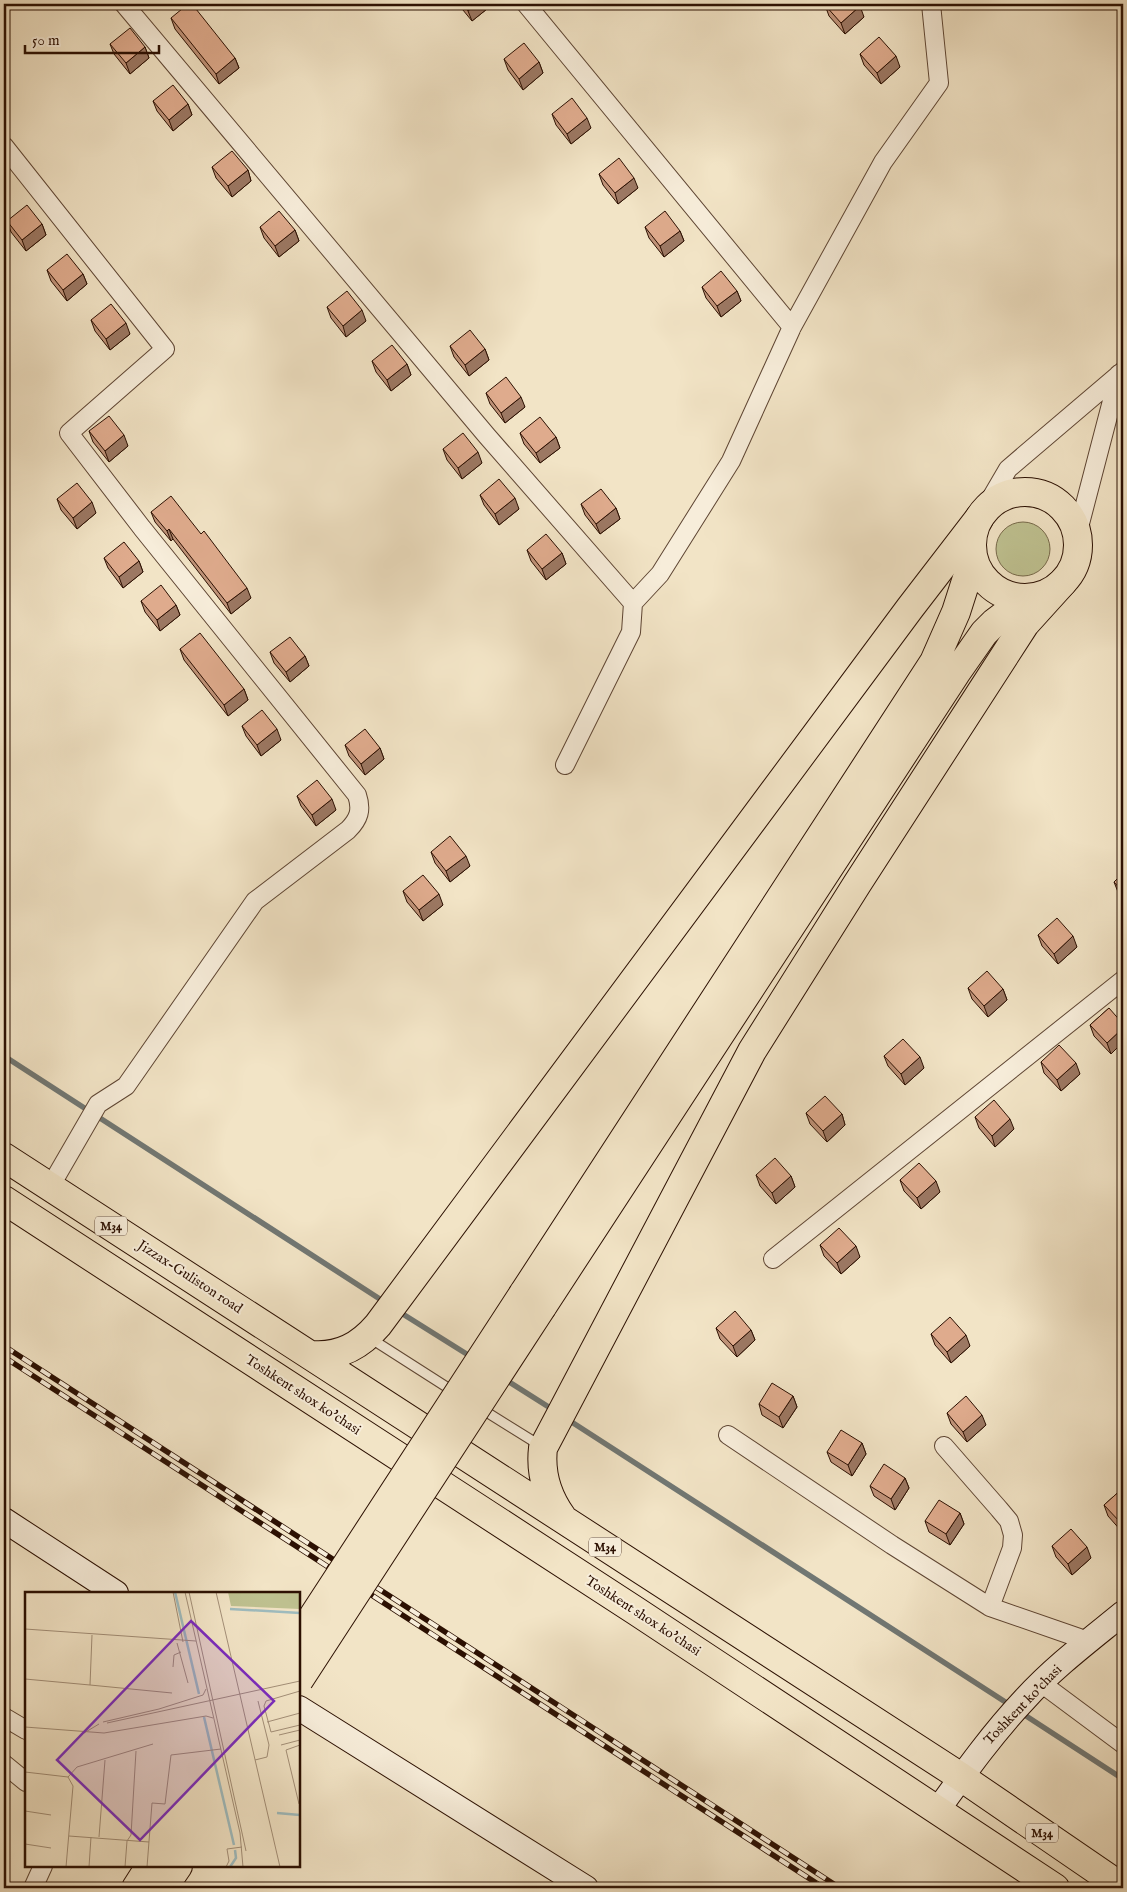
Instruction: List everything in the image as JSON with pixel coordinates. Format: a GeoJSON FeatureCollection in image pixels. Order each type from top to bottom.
{"type":"FeatureCollection","features":[{"type":"Feature","properties":{"kind":"main road"},"geometry":{"type":"LineString","coordinates":[[312,1355],[332,1355],[341,1352],[358,1344],[373,1331],[910,608],[986,509],[1004,497],[1020,493],[1036,493],[1050,499],[1063,509],[1074,526],[1077,535],[1077,555],[1074,565],[1063,582],[1025,624],[752,1051],[546,1442],[542,1458],[543,1478],[552,1502],[564,1520]]}},
{"type":"Feature","properties":{"kind":"main road"},"geometry":{"type":"LineString","coordinates":[[300,1678],[533,1300],[934,662],[956,612],[973,559],[972,537],[980,517]]}},
{"type":"Feature","properties":{"kind":"main road"},"geometry":{"type":"LineString","coordinates":[[973,559],[983,578],[990,586],[1008,596],[1027,598],[1047,593],[1063,582]]}},
{"type":"Feature","properties":{"kind":"main road"},"geometry":{"type":"LineString","coordinates":[[300,1637],[533,1300],[984,633],[1027,598]]}},
{"type":"Feature","properties":{"kind":"main road","name":"Jizzax-Guliston road"},"geometry":{"type":"LineString","coordinates":[[4,1157],[312,1355]]}},
{"type":"Feature","properties":{"kind":"main road","name":"Toshkent shox ko'chasi"},"geometry":{"type":"LineString","coordinates":[[4,1200],[636,1611],[1055,1888]]}},
{"type":"Feature","properties":{"kind":"main road","name":"M34"},"geometry":{"type":"LineString","coordinates":[[312,1355],[961,1777],[1123,1888]]}},
{"type":"Feature","properties":{"kind":"main road"},"geometry":{"type":"LineString","coordinates":[[136,1888],[149,1867]]}},
{"type":"Feature","properties":{"kind":"main road"},"geometry":{"type":"LineString","coordinates":[[163,1888],[177,1867]]}},
{"type":"Feature","properties":{"kind":"street"},"geometry":{"type":"LineString","coordinates":[[124,4],[487,436],[633,603]]}},
{"type":"Feature","properties":{"kind":"street"},"geometry":{"type":"LineString","coordinates":[[526,4],[792,326]]}},
{"type":"Feature","properties":{"kind":"street"},"geometry":{"type":"LineString","coordinates":[[565,765],[630,632],[633,603],[660,574],[731,461],[792,326],[883,162],[939,83],[931,4]]}},
{"type":"Feature","properties":{"kind":"street"},"geometry":{"type":"LineString","coordinates":[[4,146],[165,349],[69,433],[142,528],[357,795],[360,805],[360,816],[348,830],[255,901],[126,1086],[98,1104],[50,1187]]}},
{"type":"Feature","properties":{"kind":"street"},"geometry":{"type":"LineString","coordinates":[[980,517],[1008,469],[1121,373]]}},
{"type":"Feature","properties":{"kind":"street"},"geometry":{"type":"LineString","coordinates":[[1077,535],[1121,373]]}},
{"type":"Feature","properties":{"kind":"street"},"geometry":{"type":"LineString","coordinates":[[773,1259],[1123,980]]}},
{"type":"Feature","properties":{"kind":"street"},"geometry":{"type":"LineString","coordinates":[[728,1435],[892,1545],[990,1606],[1088,1641]]}},
{"type":"Feature","properties":{"kind":"street"},"geometry":{"type":"LineString","coordinates":[[944,1446],[1009,1521],[1013,1535],[1012,1548],[990,1606]]}},
{"type":"Feature","properties":{"kind":"street"},"geometry":{"type":"LineString","coordinates":[[4,1520],[114,1592]]}},
{"type":"Feature","properties":{"kind":"street","name":"Toshkent ko'chasi"},"geometry":{"type":"LineString","coordinates":[[937,1811],[999,1728],[1033,1691],[1123,1612]]}},
{"type":"Feature","properties":{"kind":"street"},"geometry":{"type":"LineString","coordinates":[[1033,1691],[1123,1744]]}},
{"type":"Feature","properties":{"kind":"street"},"geometry":{"type":"LineString","coordinates":[[300,1709],[586,1888]]}},
{"type":"Feature","properties":{"kind":"street"},"geometry":{"type":"LineString","coordinates":[[4,1717],[25,1729]]}},
{"type":"Feature","properties":{"kind":"street"},"geometry":{"type":"LineString","coordinates":[[4,1764],[25,1781]]}},
{"type":"Feature","properties":{"kind":"street"},"geometry":{"type":"LineString","coordinates":[[33,1888],[43,1867]]}},
{"type":"Feature","properties":{"kind":"lane"},"geometry":{"type":"LineString","coordinates":[[373,1331],[469,1401],[546,1442]]}},
{"type":"Feature","properties":{"kind":"green space"},"geometry":{"type":"Polygon","coordinates":[[[1018,522],[1028,522],[1038,526],[1046,534],[1050,549],[1046,564],[1038,572],[1028,576],[1018,576],[1008,572],[1000,564],[996,554],[996,544],[1000,534],[1008,526],[1018,522]]]}},
{"type":"Feature","properties":{"kind":"building"},"geometry":{"type":"Polygon","coordinates":[[[188,4],[192,4],[235,58],[216,74],[171,18],[188,4]]]}},
{"type":"Feature","properties":{"kind":"building"},"geometry":{"type":"Polygon","coordinates":[[[463,4],[476,4],[468,11],[463,4]]]}},
{"type":"Feature","properties":{"kind":"building"},"geometry":{"type":"Polygon","coordinates":[[[826,4],[858,4],[860,6],[841,23],[826,4]]]}},
{"type":"Feature","properties":{"kind":"building"},"geometry":{"type":"Polygon","coordinates":[[[130,28],[145,47],[126,63],[110,44],[130,28]]]}},
{"type":"Feature","properties":{"kind":"building"},"geometry":{"type":"Polygon","coordinates":[[[879,37],[896,56],[877,73],[860,54],[879,37]]]}},
{"type":"Feature","properties":{"kind":"building"},"geometry":{"type":"Polygon","coordinates":[[[524,43],[539,62],[519,79],[504,59],[524,43]]]}},
{"type":"Feature","properties":{"kind":"building"},"geometry":{"type":"Polygon","coordinates":[[[173,85],[188,104],[169,120],[153,101],[173,85]]]}},
{"type":"Feature","properties":{"kind":"building"},"geometry":{"type":"Polygon","coordinates":[[[572,98],[587,118],[567,134],[552,114],[572,98]]]}},
{"type":"Feature","properties":{"kind":"building"},"geometry":{"type":"Polygon","coordinates":[[[232,151],[248,170],[228,186],[212,167],[232,151]]]}},
{"type":"Feature","properties":{"kind":"building"},"geometry":{"type":"Polygon","coordinates":[[[619,158],[634,178],[615,193],[599,174],[619,158]]]}},
{"type":"Feature","properties":{"kind":"building"},"geometry":{"type":"Polygon","coordinates":[[[27,205],[42,224],[22,240],[7,221],[27,205]]]}},
{"type":"Feature","properties":{"kind":"building"},"geometry":{"type":"Polygon","coordinates":[[[279,211],[295,230],[275,246],[260,227],[279,211]]]}},
{"type":"Feature","properties":{"kind":"building"},"geometry":{"type":"Polygon","coordinates":[[[665,211],[680,231],[660,246],[645,227],[665,211]]]}},
{"type":"Feature","properties":{"kind":"building"},"geometry":{"type":"Polygon","coordinates":[[[67,254],[83,274],[63,290],[47,270],[67,254]]]}},
{"type":"Feature","properties":{"kind":"building"},"geometry":{"type":"Polygon","coordinates":[[[721,271],[737,291],[717,306],[702,287],[721,271]]]}},
{"type":"Feature","properties":{"kind":"building"},"geometry":{"type":"Polygon","coordinates":[[[347,291],[362,310],[343,326],[327,307],[347,291]]]}},
{"type":"Feature","properties":{"kind":"building"},"geometry":{"type":"Polygon","coordinates":[[[111,304],[126,323],[106,339],[91,320],[111,304]]]}},
{"type":"Feature","properties":{"kind":"building"},"geometry":{"type":"Polygon","coordinates":[[[470,330],[485,349],[465,365],[450,346],[470,330]]]}},
{"type":"Feature","properties":{"kind":"building"},"geometry":{"type":"Polygon","coordinates":[[[392,345],[407,364],[387,380],[372,361],[392,345]]]}},
{"type":"Feature","properties":{"kind":"building"},"geometry":{"type":"Polygon","coordinates":[[[506,377],[521,397],[501,413],[486,393],[506,377]]]}},
{"type":"Feature","properties":{"kind":"building"},"geometry":{"type":"Polygon","coordinates":[[[109,416],[124,435],[105,451],[89,431],[109,416]]]}},
{"type":"Feature","properties":{"kind":"building"},"geometry":{"type":"Polygon","coordinates":[[[540,417],[556,437],[536,453],[520,433],[540,417]]]}},
{"type":"Feature","properties":{"kind":"building"},"geometry":{"type":"Polygon","coordinates":[[[463,433],[478,452],[458,468],[443,449],[463,433]]]}},
{"type":"Feature","properties":{"kind":"building"},"geometry":{"type":"Polygon","coordinates":[[[499,479],[515,498],[495,514],[480,495],[499,479]]]}},
{"type":"Feature","properties":{"kind":"building"},"geometry":{"type":"Polygon","coordinates":[[[77,483],[92,502],[73,518],[57,499],[77,483]]]}},
{"type":"Feature","properties":{"kind":"building"},"geometry":{"type":"Polygon","coordinates":[[[601,489],[616,508],[596,524],[581,504],[601,489]]]}},
{"type":"Feature","properties":{"kind":"building"},"geometry":{"type":"Polygon","coordinates":[[[171,496],[201,534],[204,531],[247,588],[227,603],[169,529],[167,531],[151,512],[171,496]]]}},
{"type":"Feature","properties":{"kind":"building"},"geometry":{"type":"Polygon","coordinates":[[[546,534],[562,553],[542,569],[527,550],[546,534]]]}},
{"type":"Feature","properties":{"kind":"building"},"geometry":{"type":"Polygon","coordinates":[[[124,542],[139,561],[119,577],[104,558],[124,542]]]}},
{"type":"Feature","properties":{"kind":"building"},"geometry":{"type":"Polygon","coordinates":[[[161,585],[176,605],[157,620],[141,601],[161,585]]]}},
{"type":"Feature","properties":{"kind":"building"},"geometry":{"type":"Polygon","coordinates":[[[200,633],[244,689],[224,705],[180,649],[200,633]]]}},
{"type":"Feature","properties":{"kind":"building"},"geometry":{"type":"Polygon","coordinates":[[[290,637],[305,656],[286,672],[270,652],[290,637]]]}},
{"type":"Feature","properties":{"kind":"building"},"geometry":{"type":"Polygon","coordinates":[[[262,710],[277,729],[257,745],[242,726],[262,710]]]}},
{"type":"Feature","properties":{"kind":"building"},"geometry":{"type":"Polygon","coordinates":[[[365,729],[380,748],[361,764],[345,745],[365,729]]]}},
{"type":"Feature","properties":{"kind":"building"},"geometry":{"type":"Polygon","coordinates":[[[317,780],[332,799],[312,815],[297,796],[317,780]]]}},
{"type":"Feature","properties":{"kind":"building"},"geometry":{"type":"Polygon","coordinates":[[[450,836],[466,856],[446,871],[431,852],[450,836]]]}},
{"type":"Feature","properties":{"kind":"building"},"geometry":{"type":"Polygon","coordinates":[[[1123,873],[1123,892],[1114,882],[1123,873]]]}},
{"type":"Feature","properties":{"kind":"building"},"geometry":{"type":"Polygon","coordinates":[[[423,875],[439,894],[419,910],[403,891],[423,875]]]}},
{"type":"Feature","properties":{"kind":"building"},"geometry":{"type":"Polygon","coordinates":[[[1057,918],[1073,936],[1054,954],[1038,935],[1057,918]]]}},
{"type":"Feature","properties":{"kind":"building"},"geometry":{"type":"Polygon","coordinates":[[[987,971],[1003,989],[984,1006],[968,988],[987,971]]]}},
{"type":"Feature","properties":{"kind":"building"},"geometry":{"type":"Polygon","coordinates":[[[1109,1008],[1123,1024],[1123,1028],[1107,1043],[1090,1025],[1109,1008]]]}},
{"type":"Feature","properties":{"kind":"building"},"geometry":{"type":"Polygon","coordinates":[[[903,1039],[920,1057],[901,1074],[884,1056],[903,1039]]]}},
{"type":"Feature","properties":{"kind":"building"},"geometry":{"type":"Polygon","coordinates":[[[1059,1045],[1076,1063],[1057,1080],[1041,1062],[1059,1045]]]}},
{"type":"Feature","properties":{"kind":"building"},"geometry":{"type":"Polygon","coordinates":[[[825,1096],[842,1114],[823,1131],[806,1113],[825,1096]]]}},
{"type":"Feature","properties":{"kind":"building"},"geometry":{"type":"Polygon","coordinates":[[[994,1100],[1010,1119],[992,1136],[975,1117],[994,1100]]]}},
{"type":"Feature","properties":{"kind":"building"},"geometry":{"type":"Polygon","coordinates":[[[775,1158],[791,1176],[772,1193],[756,1175],[775,1158]]]}},
{"type":"Feature","properties":{"kind":"building"},"geometry":{"type":"Polygon","coordinates":[[[919,1163],[936,1181],[917,1198],[900,1180],[919,1163]]]}},
{"type":"Feature","properties":{"kind":"building"},"geometry":{"type":"Polygon","coordinates":[[[839,1228],[856,1246],[837,1263],[820,1245],[839,1228]]]}},
{"type":"Feature","properties":{"kind":"building"},"geometry":{"type":"Polygon","coordinates":[[[735,1311],[751,1330],[733,1346],[716,1328],[735,1311]]]}},
{"type":"Feature","properties":{"kind":"building"},"geometry":{"type":"Polygon","coordinates":[[[950,1317],[966,1335],[947,1352],[931,1334],[950,1317]]]}},
{"type":"Feature","properties":{"kind":"building"},"geometry":{"type":"Polygon","coordinates":[[[772,1383],[793,1396],[779,1417],[759,1404],[772,1383]]]}},
{"type":"Feature","properties":{"kind":"building"},"geometry":{"type":"Polygon","coordinates":[[[966,1396],[982,1415],[963,1432],[947,1413],[966,1396]]]}},
{"type":"Feature","properties":{"kind":"building"},"geometry":{"type":"Polygon","coordinates":[[[841,1430],[862,1443],[848,1465],[827,1452],[841,1430]]]}},
{"type":"Feature","properties":{"kind":"building"},"geometry":{"type":"Polygon","coordinates":[[[884,1464],[905,1478],[891,1499],[870,1486],[884,1464]]]}},
{"type":"Feature","properties":{"kind":"building"},"geometry":{"type":"Polygon","coordinates":[[[1123,1488],[1123,1521],[1121,1523],[1104,1505],[1123,1488]]]}},
{"type":"Feature","properties":{"kind":"building"},"geometry":{"type":"Polygon","coordinates":[[[939,1500],[960,1513],[946,1534],[925,1521],[939,1500]]]}},
{"type":"Feature","properties":{"kind":"building"},"geometry":{"type":"Polygon","coordinates":[[[1071,1529],[1087,1547],[1068,1564],[1052,1546],[1071,1529]]]}},
{"type":"Feature","properties":{"kind":"waterway"},"geometry":{"type":"LineString","coordinates":[[4,1056],[386,1303]]}},
{"type":"Feature","properties":{"kind":"waterway"},"geometry":{"type":"LineString","coordinates":[[398,1311],[473,1358]]}},
{"type":"Feature","properties":{"kind":"waterway"},"geometry":{"type":"LineString","coordinates":[[503,1378],[555,1411]]}},
{"type":"Feature","properties":{"kind":"waterway"},"geometry":{"type":"LineString","coordinates":[[567,1419],[1010,1705]]}},
{"type":"Feature","properties":{"kind":"waterway"},"geometry":{"type":"LineString","coordinates":[[1020,1712],[1123,1779]]}},
{"type":"Feature","properties":{"kind":"railway"},"geometry":{"type":"LineString","coordinates":[[4,1346],[840,1888]]}},
{"type":"Feature","properties":{"kind":"railway"},"geometry":{"type":"LineString","coordinates":[[4,1357],[824,1888]]}}]}
